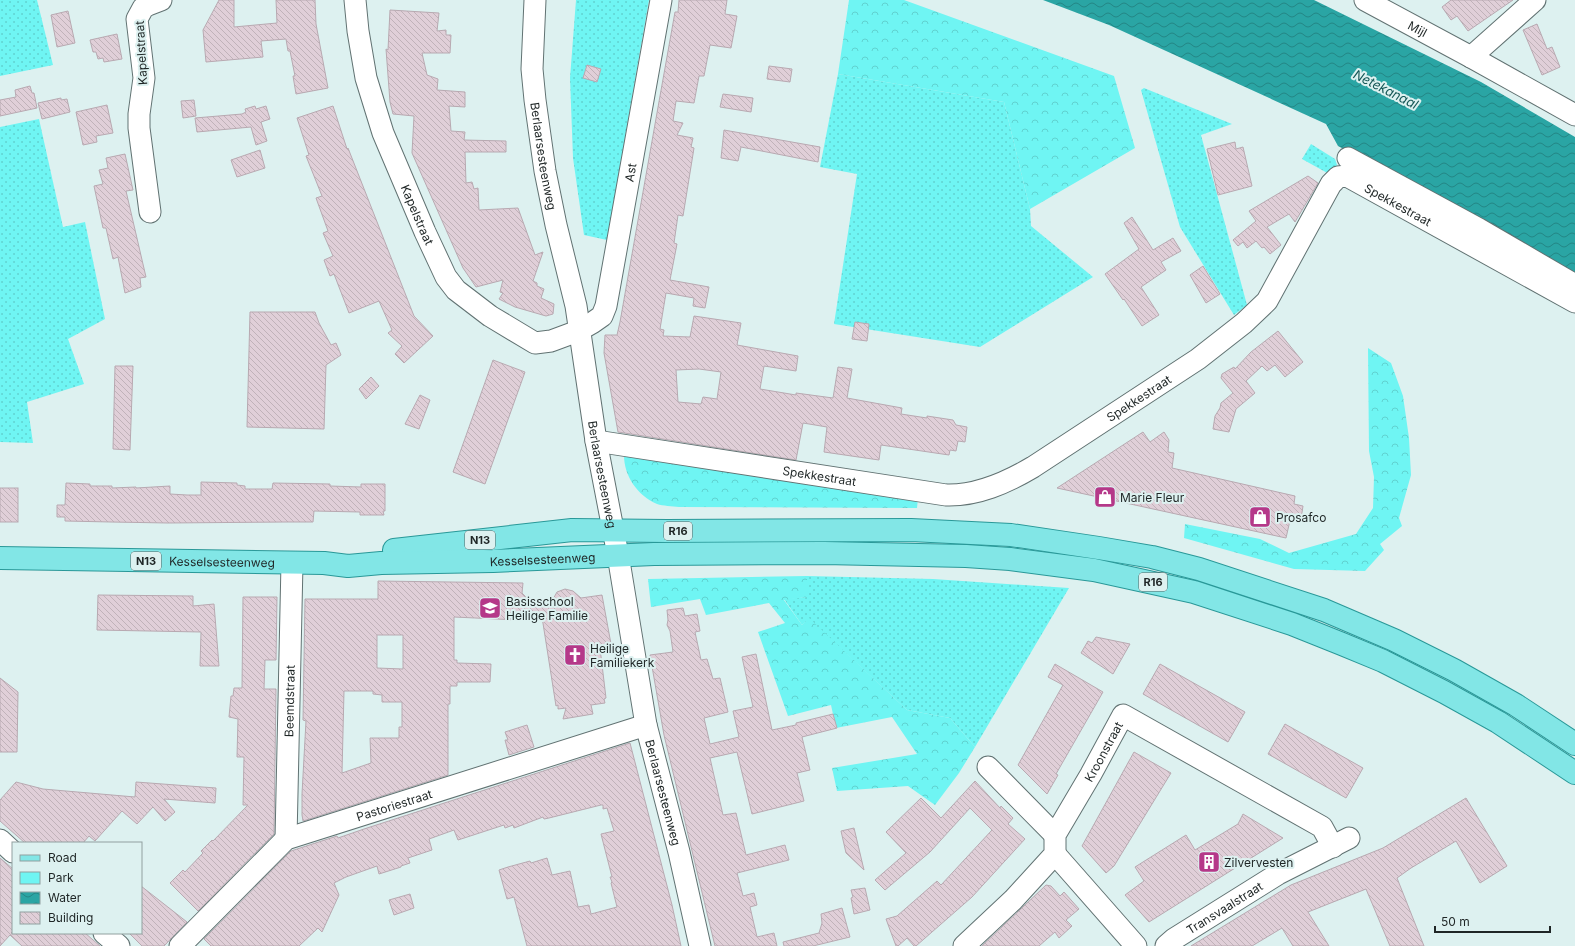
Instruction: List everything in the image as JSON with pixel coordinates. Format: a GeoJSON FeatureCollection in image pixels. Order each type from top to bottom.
{"type":"FeatureCollection","features":[{"type":"Feature","properties":{"kind":"main road","name":"Kesselsesteenweg"},"geometry":{"type":"LineString","coordinates":[[324,563],[346,556],[499,538],[572,530],[613,530]]}},
{"type":"Feature","properties":{"kind":"main road","name":"R16"},"geometry":{"type":"LineString","coordinates":[[613,530],[911,530],[1004,534],[1099,548],[1152,558],[1199,569],[1324,610],[1358,624],[1454,670],[1516,705],[1575,744]]}},
{"type":"Feature","properties":{"kind":"main road","name":"R16"},"geometry":{"type":"LineString","coordinates":[[618,555],[824,553],[966,556],[1010,559],[1094,570],[1144,580],[1194,592],[1248,609],[1292,624],[1383,661],[1498,722],[1575,773]]}},
{"type":"Feature","properties":{"kind":"main road","name":"Kesselsesteenweg"},"geometry":{"type":"LineString","coordinates":[[0,558],[324,563],[348,566],[381,563],[566,558],[618,555]]}},
{"type":"Feature","properties":{"kind":"street","name":"Kapelstraat"},"geometry":{"type":"LineString","coordinates":[[150,212],[139,128],[139,114],[144,78],[137,19],[143,8],[160,0]]}},
{"type":"Feature","properties":{"kind":"street","name":"Kapelstraat"},"geometry":{"type":"LineString","coordinates":[[355,0],[358,31],[366,78],[383,133],[425,232],[446,277],[456,290],[471,303],[535,343],[551,341],[578,331]]}},
{"type":"Feature","properties":{"kind":"street","name":"Berlaarsesteenweg"},"geometry":{"type":"LineString","coordinates":[[535,0],[532,69],[545,171],[556,225],[576,306],[578,331],[596,441],[618,555],[646,725],[679,852],[700,946]]}},
{"type":"Feature","properties":{"kind":"street","name":"Ast"},"geometry":{"type":"LineString","coordinates":[[578,331],[592,324],[602,316],[606,306],[661,0]]}},
{"type":"Feature","properties":{"kind":"street","name":"Mijl"},"geometry":{"type":"LineString","coordinates":[[1365,0],[1575,115]]}},
{"type":"Feature","properties":{"kind":"street"},"geometry":{"type":"LineString","coordinates":[[1471,57],[1535,0]]}},
{"type":"Feature","properties":{"kind":"street"},"geometry":{"type":"LineString","coordinates":[[1348,158],[1479,228],[1575,285]]}},
{"type":"Feature","properties":{"kind":"street","name":"Spekkestraat"},"geometry":{"type":"LineString","coordinates":[[596,441],[946,495],[958,495],[981,491],[1006,481],[1032,467],[1198,359],[1244,323],[1267,302],[1332,184],[1338,177],[1348,176],[1575,302]]}},
{"type":"Feature","properties":{"kind":"street","name":"Beemdstraat"},"geometry":{"type":"LineString","coordinates":[[286,839],[292,563]]}},
{"type":"Feature","properties":{"kind":"street","name":"Kroonstraat"},"geometry":{"type":"LineString","coordinates":[[964,946],[1014,900],[1055,844],[1123,715],[1322,827],[1341,842]]}},
{"type":"Feature","properties":{"kind":"street","name":"Pastoriestraat"},"geometry":{"type":"LineString","coordinates":[[180,946],[286,839],[646,725]]}},
{"type":"Feature","properties":{"kind":"street"},"geometry":{"type":"LineString","coordinates":[[988,767],[1055,844],[1136,946]]}},
{"type":"Feature","properties":{"kind":"street"},"geometry":{"type":"LineString","coordinates":[[0,840],[12,851]]}},
{"type":"Feature","properties":{"kind":"street","name":"Transvaalstraat"},"geometry":{"type":"LineString","coordinates":[[1166,946],[1278,874],[1341,842]]}},
{"type":"Feature","properties":{"kind":"street"},"geometry":{"type":"LineString","coordinates":[[105,934],[119,946]]}},
{"type":"Feature","properties":{"kind":"green space"},"geometry":{"type":"Polygon","coordinates":[[[0,0],[37,0],[53,65],[0,76],[0,0]]]}},
{"type":"Feature","properties":{"kind":"green space"},"geometry":{"type":"Polygon","coordinates":[[[576,0],[649,0],[607,240],[584,235],[573,158],[570,78],[576,0]]]}},
{"type":"Feature","properties":{"kind":"green space"},"geometry":{"type":"Polygon","coordinates":[[[849,0],[904,0],[1114,76],[1135,148],[1030,209],[1004,102],[838,74],[849,0]]]}},
{"type":"Feature","properties":{"kind":"green space"},"geometry":{"type":"Polygon","coordinates":[[[838,74],[1004,102],[1030,209],[1031,226],[1093,277],[980,347],[834,324],[857,174],[820,167],[838,74]]]}},
{"type":"Feature","properties":{"kind":"green space"},"geometry":{"type":"Polygon","coordinates":[[[1144,88],[1232,124],[1201,135],[1247,305],[1234,315],[1180,227],[1141,90],[1144,88]]]}},
{"type":"Feature","properties":{"kind":"green space"},"geometry":{"type":"Polygon","coordinates":[[[39,119],[63,227],[85,222],[105,319],[68,339],[84,384],[27,402],[33,443],[0,442],[0,127],[39,119]]]}},
{"type":"Feature","properties":{"kind":"green space"},"geometry":{"type":"Polygon","coordinates":[[[1311,144],[1335,159],[1337,165],[1331,175],[1302,159],[1311,144]]]}},
{"type":"Feature","properties":{"kind":"green space"},"geometry":{"type":"Polygon","coordinates":[[[1368,348],[1391,363],[1403,396],[1409,438],[1411,475],[1399,518],[1402,526],[1380,544],[1384,550],[1365,571],[1294,569],[1184,538],[1185,524],[1260,539],[1289,553],[1356,534],[1373,508],[1374,477],[1369,451],[1368,348]]]}},
{"type":"Feature","properties":{"kind":"green space"},"geometry":{"type":"Polygon","coordinates":[[[624,455],[918,498],[917,508],[679,507],[662,505],[657,504],[643,496],[633,484],[626,470],[624,455]]]}},
{"type":"Feature","properties":{"kind":"green space"},"geometry":{"type":"Polygon","coordinates":[[[807,576],[933,579],[1069,588],[975,747],[950,718],[907,710],[809,619],[802,625],[784,599],[807,597],[807,576]]]}},
{"type":"Feature","properties":{"kind":"green space"},"geometry":{"type":"Polygon","coordinates":[[[807,576],[807,597],[784,600],[802,625],[809,618],[907,710],[950,718],[975,747],[959,773],[935,805],[908,786],[837,791],[832,768],[917,754],[892,717],[836,728],[831,705],[788,716],[758,632],[785,623],[769,603],[706,615],[700,599],[651,607],[648,579],[807,576]]]}},
{"type":"Feature","properties":{"kind":"water","name":"Netekanaal"},"geometry":{"type":"Polygon","coordinates":[[[1043,0],[1314,0],[1481,82],[1575,137],[1575,275],[1483,223],[1338,146],[1326,124],[1109,25],[1043,0]]]}},
{"type":"Feature","properties":{"kind":"building"},"geometry":{"type":"Polygon","coordinates":[[[219,0],[234,0],[234,27],[277,23],[276,0],[315,0],[316,24],[328,88],[296,94],[293,76],[295,76],[286,39],[261,41],[263,57],[206,62],[203,30],[219,0]]]}},
{"type":"Feature","properties":{"kind":"building"},"geometry":{"type":"Polygon","coordinates":[[[679,0],[727,0],[725,14],[737,16],[731,48],[710,45],[704,76],[699,76],[694,103],[676,101],[673,121],[683,123],[677,135],[693,138],[691,147],[694,148],[683,216],[678,215],[674,243],[677,244],[670,280],[709,287],[705,308],[693,306],[694,298],[666,293],[660,329],[664,330],[663,336],[690,337],[694,316],[741,323],[737,345],[798,356],[796,371],[764,366],[760,389],[796,395],[796,393],[833,398],[838,367],[852,369],[847,398],[902,408],[901,414],[953,420],[956,425],[967,427],[965,442],[958,441],[956,451],[950,450],[949,455],[881,445],[879,460],[824,452],[827,427],[803,423],[796,460],[618,432],[604,353],[605,335],[617,335],[620,322],[675,12],[678,12],[679,0]],[[699,369],[676,370],[678,402],[701,404],[703,397],[717,399],[721,372],[699,369]]]}},
{"type":"Feature","properties":{"kind":"building"},"geometry":{"type":"Polygon","coordinates":[[[1451,0],[1513,0],[1468,31],[1457,16],[1451,20],[1442,7],[1451,0]]]}},
{"type":"Feature","properties":{"kind":"building"},"geometry":{"type":"Polygon","coordinates":[[[390,10],[439,13],[437,31],[446,30],[446,35],[451,35],[450,53],[422,53],[427,75],[438,79],[437,90],[465,92],[465,107],[449,106],[451,131],[465,132],[464,140],[506,141],[506,152],[465,152],[466,183],[472,182],[474,189],[478,188],[479,210],[518,208],[535,255],[543,252],[533,281],[537,283],[537,286],[544,289],[541,298],[554,304],[553,314],[546,316],[515,307],[499,299],[503,293],[500,292],[503,280],[476,287],[463,268],[412,153],[414,116],[393,114],[390,102],[386,49],[388,50],[390,10]]]}},
{"type":"Feature","properties":{"kind":"building"},"geometry":{"type":"Polygon","coordinates":[[[68,11],[75,43],[57,47],[51,15],[68,11]]]}},
{"type":"Feature","properties":{"kind":"building"},"geometry":{"type":"Polygon","coordinates":[[[1537,24],[1547,49],[1552,47],[1560,67],[1542,75],[1523,30],[1537,24]]]}},
{"type":"Feature","properties":{"kind":"building"},"geometry":{"type":"Polygon","coordinates":[[[117,34],[122,59],[104,62],[103,58],[98,59],[96,52],[93,52],[90,40],[117,34]]]}},
{"type":"Feature","properties":{"kind":"building"},"geometry":{"type":"Polygon","coordinates":[[[587,65],[601,69],[597,82],[583,78],[587,65]]]}},
{"type":"Feature","properties":{"kind":"building"},"geometry":{"type":"Polygon","coordinates":[[[769,66],[792,69],[790,82],[767,79],[769,66]]]}},
{"type":"Feature","properties":{"kind":"building"},"geometry":{"type":"Polygon","coordinates":[[[30,86],[32,93],[34,93],[37,108],[0,116],[0,100],[16,97],[15,90],[30,86]]]}},
{"type":"Feature","properties":{"kind":"building"},"geometry":{"type":"Polygon","coordinates":[[[723,94],[753,98],[751,112],[720,107],[723,94]]]}},
{"type":"Feature","properties":{"kind":"building"},"geometry":{"type":"Polygon","coordinates":[[[61,98],[61,100],[67,99],[70,112],[42,119],[38,103],[61,98]]]}},
{"type":"Feature","properties":{"kind":"building"},"geometry":{"type":"Polygon","coordinates":[[[194,100],[196,116],[183,118],[181,101],[194,100]]]}},
{"type":"Feature","properties":{"kind":"building"},"geometry":{"type":"Polygon","coordinates":[[[107,105],[113,133],[96,136],[97,142],[83,145],[76,112],[107,105]]]}},
{"type":"Feature","properties":{"kind":"building"},"geometry":{"type":"Polygon","coordinates":[[[255,106],[256,109],[266,106],[270,119],[261,122],[267,141],[256,145],[251,127],[197,132],[195,118],[242,114],[246,112],[245,109],[255,106]]]}},
{"type":"Feature","properties":{"kind":"building"},"geometry":{"type":"Polygon","coordinates":[[[333,106],[347,149],[348,148],[414,316],[433,336],[404,363],[395,354],[402,346],[388,333],[392,330],[379,301],[349,313],[334,274],[330,276],[324,260],[333,256],[323,233],[328,231],[316,198],[322,196],[306,156],[309,155],[297,118],[333,106]]]}},
{"type":"Feature","properties":{"kind":"building"},"geometry":{"type":"Polygon","coordinates":[[[724,130],[820,147],[818,162],[741,147],[738,161],[721,158],[724,130]]]}},
{"type":"Feature","properties":{"kind":"building"},"geometry":{"type":"Polygon","coordinates":[[[1235,142],[1236,149],[1243,147],[1252,186],[1218,195],[1207,149],[1235,142]]]}},
{"type":"Feature","properties":{"kind":"building"},"geometry":{"type":"Polygon","coordinates":[[[260,150],[265,168],[237,177],[231,160],[260,150]]]}},
{"type":"Feature","properties":{"kind":"building"},"geometry":{"type":"Polygon","coordinates":[[[125,154],[133,190],[126,191],[146,277],[140,278],[141,287],[125,293],[118,257],[113,259],[106,228],[103,228],[94,186],[103,184],[99,170],[108,168],[106,158],[125,154]]]}},
{"type":"Feature","properties":{"kind":"building"},"geometry":{"type":"Polygon","coordinates":[[[1308,176],[1318,183],[1295,222],[1289,214],[1267,227],[1281,245],[1270,254],[1256,241],[1247,248],[1243,242],[1238,246],[1233,240],[1256,221],[1249,211],[1308,176]]]}},
{"type":"Feature","properties":{"kind":"building"},"geometry":{"type":"Polygon","coordinates":[[[1132,217],[1153,250],[1173,238],[1181,251],[1161,262],[1166,270],[1141,287],[1159,315],[1142,326],[1105,274],[1139,249],[1124,223],[1132,217]]]}},
{"type":"Feature","properties":{"kind":"building"},"geometry":{"type":"Polygon","coordinates":[[[1203,266],[1220,294],[1206,303],[1190,275],[1203,266]]]}},
{"type":"Feature","properties":{"kind":"building"},"geometry":{"type":"Polygon","coordinates":[[[250,312],[315,312],[331,345],[336,343],[341,355],[326,365],[324,429],[247,427],[250,312]]]}},
{"type":"Feature","properties":{"kind":"building"},"geometry":{"type":"Polygon","coordinates":[[[855,322],[869,324],[867,341],[852,339],[855,322]]]}},
{"type":"Feature","properties":{"kind":"building"},"geometry":{"type":"Polygon","coordinates":[[[1278,331],[1303,362],[1285,377],[1275,365],[1267,371],[1262,366],[1246,381],[1255,393],[1236,409],[1229,432],[1213,429],[1215,416],[1221,403],[1233,393],[1221,378],[1222,374],[1234,367],[1235,369],[1251,352],[1278,331]]]}},
{"type":"Feature","properties":{"kind":"building"},"geometry":{"type":"Polygon","coordinates":[[[493,360],[525,372],[485,484],[453,472],[493,360]]]}},
{"type":"Feature","properties":{"kind":"building"},"geometry":{"type":"Polygon","coordinates":[[[115,366],[133,366],[130,450],[113,449],[115,366]]]}},
{"type":"Feature","properties":{"kind":"building"},"geometry":{"type":"Polygon","coordinates":[[[371,377],[379,386],[366,399],[359,389],[371,377]]]}},
{"type":"Feature","properties":{"kind":"building"},"geometry":{"type":"Polygon","coordinates":[[[420,395],[430,400],[419,429],[405,424],[420,395]]]}},
{"type":"Feature","properties":{"kind":"building"},"geometry":{"type":"Polygon","coordinates":[[[1143,432],[1150,442],[1164,432],[1169,440],[1168,452],[1174,453],[1172,468],[1295,496],[1294,504],[1303,506],[1301,519],[1291,516],[1286,538],[1057,488],[1143,432]]]}},
{"type":"Feature","properties":{"kind":"building"},"geometry":{"type":"Polygon","coordinates":[[[201,482],[237,483],[237,485],[245,486],[245,489],[272,489],[273,483],[330,484],[330,486],[361,487],[361,484],[385,484],[385,511],[383,511],[384,515],[360,515],[360,512],[314,511],[313,522],[111,522],[65,521],[65,517],[57,517],[57,505],[65,505],[66,483],[90,484],[90,486],[112,486],[112,488],[170,486],[170,494],[201,495],[201,482]]]}},
{"type":"Feature","properties":{"kind":"building"},"geometry":{"type":"Polygon","coordinates":[[[0,488],[18,488],[18,522],[0,522],[0,488]]]}},
{"type":"Feature","properties":{"kind":"building"},"geometry":{"type":"Polygon","coordinates":[[[378,581],[523,583],[522,593],[534,605],[552,601],[557,592],[565,589],[573,591],[581,598],[602,595],[611,644],[600,648],[606,698],[604,699],[605,703],[591,705],[593,714],[563,719],[566,708],[558,709],[558,705],[556,706],[542,617],[518,620],[454,617],[454,660],[457,660],[457,663],[491,664],[490,682],[457,682],[457,686],[450,686],[450,704],[448,704],[448,775],[303,821],[302,794],[306,721],[303,720],[305,599],[378,599],[378,581]],[[377,635],[377,668],[403,669],[403,635],[377,635]],[[344,691],[342,773],[371,763],[370,738],[399,738],[399,727],[402,727],[402,702],[382,702],[382,695],[373,694],[373,691],[344,691]]]}},
{"type":"Feature","properties":{"kind":"building"},"geometry":{"type":"Polygon","coordinates":[[[98,595],[193,596],[193,606],[214,604],[219,666],[200,666],[201,632],[97,630],[98,595]]]}},
{"type":"Feature","properties":{"kind":"building"},"geometry":{"type":"Polygon","coordinates":[[[243,597],[277,597],[276,660],[265,660],[264,689],[276,689],[274,834],[198,911],[170,883],[183,870],[185,872],[203,853],[201,851],[212,840],[213,841],[248,805],[243,805],[244,757],[237,757],[238,719],[229,717],[231,696],[233,696],[234,688],[242,688],[243,597]]]}},
{"type":"Feature","properties":{"kind":"building"},"geometry":{"type":"Polygon","coordinates":[[[683,608],[685,616],[697,614],[700,631],[695,632],[701,660],[707,659],[713,679],[720,678],[728,712],[704,718],[710,744],[739,737],[733,711],[753,707],[742,657],[756,654],[772,730],[796,725],[796,723],[833,714],[837,728],[802,737],[810,770],[797,773],[804,801],[752,814],[737,752],[710,758],[723,815],[736,813],[746,855],[785,845],[789,860],[737,873],[743,896],[754,893],[757,905],[750,907],[757,937],[774,933],[777,946],[715,946],[664,735],[650,655],[673,652],[670,631],[667,625],[667,610],[683,608]]]}},
{"type":"Feature","properties":{"kind":"building"},"geometry":{"type":"Polygon","coordinates":[[[1096,637],[1130,644],[1113,674],[1081,653],[1088,641],[1092,643],[1096,637]]]}},
{"type":"Feature","properties":{"kind":"building"},"geometry":{"type":"Polygon","coordinates":[[[1055,664],[1103,692],[1056,774],[1058,775],[1047,794],[1018,765],[1063,685],[1048,677],[1055,664]]]}},
{"type":"Feature","properties":{"kind":"building"},"geometry":{"type":"Polygon","coordinates":[[[1160,664],[1245,712],[1228,742],[1143,694],[1160,664]]]}},
{"type":"Feature","properties":{"kind":"building"},"geometry":{"type":"Polygon","coordinates":[[[0,678],[18,692],[17,752],[0,752],[0,678]]]}},
{"type":"Feature","properties":{"kind":"building"},"geometry":{"type":"Polygon","coordinates":[[[1285,724],[1363,768],[1346,798],[1268,754],[1285,724]]]}},
{"type":"Feature","properties":{"kind":"building"},"geometry":{"type":"Polygon","coordinates":[[[527,725],[534,747],[509,755],[505,740],[508,740],[505,732],[527,725]]]}},
{"type":"Feature","properties":{"kind":"building"},"geometry":{"type":"Polygon","coordinates":[[[630,743],[672,905],[681,946],[527,946],[514,897],[507,899],[499,870],[530,861],[531,863],[547,858],[552,875],[570,871],[578,907],[589,905],[591,914],[617,907],[610,877],[612,877],[601,834],[614,831],[607,808],[603,809],[603,805],[544,819],[543,817],[514,828],[513,825],[505,828],[504,825],[458,840],[454,830],[429,839],[432,850],[408,858],[410,863],[401,867],[379,874],[377,866],[346,877],[334,883],[339,895],[322,932],[318,928],[299,946],[211,946],[204,939],[291,851],[337,836],[338,838],[630,743]]]}},
{"type":"Feature","properties":{"kind":"building"},"geometry":{"type":"Polygon","coordinates":[[[1134,752],[1171,773],[1114,866],[1106,873],[1082,846],[1134,752]]]}},
{"type":"Feature","properties":{"kind":"building"},"geometry":{"type":"Polygon","coordinates":[[[975,781],[1000,808],[1001,806],[1013,818],[1008,824],[1025,839],[972,897],[916,946],[914,946],[907,938],[896,946],[886,919],[897,916],[937,881],[941,885],[992,830],[970,808],[930,852],[885,890],[875,880],[906,853],[886,832],[921,798],[941,818],[975,781]]]}},
{"type":"Feature","properties":{"kind":"building"},"geometry":{"type":"Polygon","coordinates":[[[16,782],[43,789],[135,797],[136,782],[216,788],[215,803],[164,799],[175,812],[165,821],[153,807],[137,824],[122,811],[95,841],[89,836],[84,842],[24,842],[0,821],[0,800],[16,782]]]}},
{"type":"Feature","properties":{"kind":"building"},"geometry":{"type":"Polygon","coordinates":[[[1466,798],[1507,866],[1480,883],[1456,841],[1397,878],[1424,946],[1390,946],[1366,889],[1308,912],[1329,946],[1293,946],[1282,928],[1252,946],[1191,946],[1291,885],[1383,848],[1466,798]]]}},
{"type":"Feature","properties":{"kind":"building","name":"Zilvervesten"},"geometry":{"type":"Polygon","coordinates":[[[1243,814],[1283,838],[1149,922],[1125,895],[1144,881],[1135,867],[1186,835],[1195,850],[1238,824],[1243,814]]]}},
{"type":"Feature","properties":{"kind":"building"},"geometry":{"type":"Polygon","coordinates":[[[854,828],[864,870],[846,853],[841,831],[854,828]]]}},
{"type":"Feature","properties":{"kind":"building"},"geometry":{"type":"Polygon","coordinates":[[[0,858],[12,868],[12,934],[86,934],[100,946],[22,946],[10,935],[0,946],[0,858]]]}},
{"type":"Feature","properties":{"kind":"building"},"geometry":{"type":"Polygon","coordinates":[[[1046,885],[1051,886],[1060,896],[1064,892],[1079,909],[1066,920],[1072,926],[1059,938],[1055,932],[1039,946],[982,946],[1046,885]]]}},
{"type":"Feature","properties":{"kind":"building"},"geometry":{"type":"Polygon","coordinates":[[[142,887],[187,922],[164,946],[142,946],[130,934],[142,934],[142,887]]]}},
{"type":"Feature","properties":{"kind":"building"},"geometry":{"type":"Polygon","coordinates":[[[865,888],[870,910],[854,914],[851,890],[865,888]]]}},
{"type":"Feature","properties":{"kind":"building"},"geometry":{"type":"Polygon","coordinates":[[[410,894],[414,908],[394,915],[389,900],[410,894]]]}},
{"type":"Feature","properties":{"kind":"building"},"geometry":{"type":"Polygon","coordinates":[[[842,908],[850,937],[813,946],[784,946],[783,942],[819,933],[822,923],[821,914],[842,908]]]}},
{"type":"Feature","properties":{"kind":"place","name":"Marie Fleur"},"geometry":{"type":"Point","coordinates":[1105,497]}},
{"type":"Feature","properties":{"kind":"place","name":"Prosafco"},"geometry":{"type":"Point","coordinates":[1260,517]}},
{"type":"Feature","properties":{"kind":"place","name":"Basisschool Heilige Familie"},"geometry":{"type":"Point","coordinates":[490,608]}},
{"type":"Feature","properties":{"kind":"place","name":"Heilige Familiekerk"},"geometry":{"type":"Point","coordinates":[575,655]}},
{"type":"Feature","properties":{"kind":"place","name":"Zilvervesten"},"geometry":{"type":"Point","coordinates":[1209,862]}}]}
